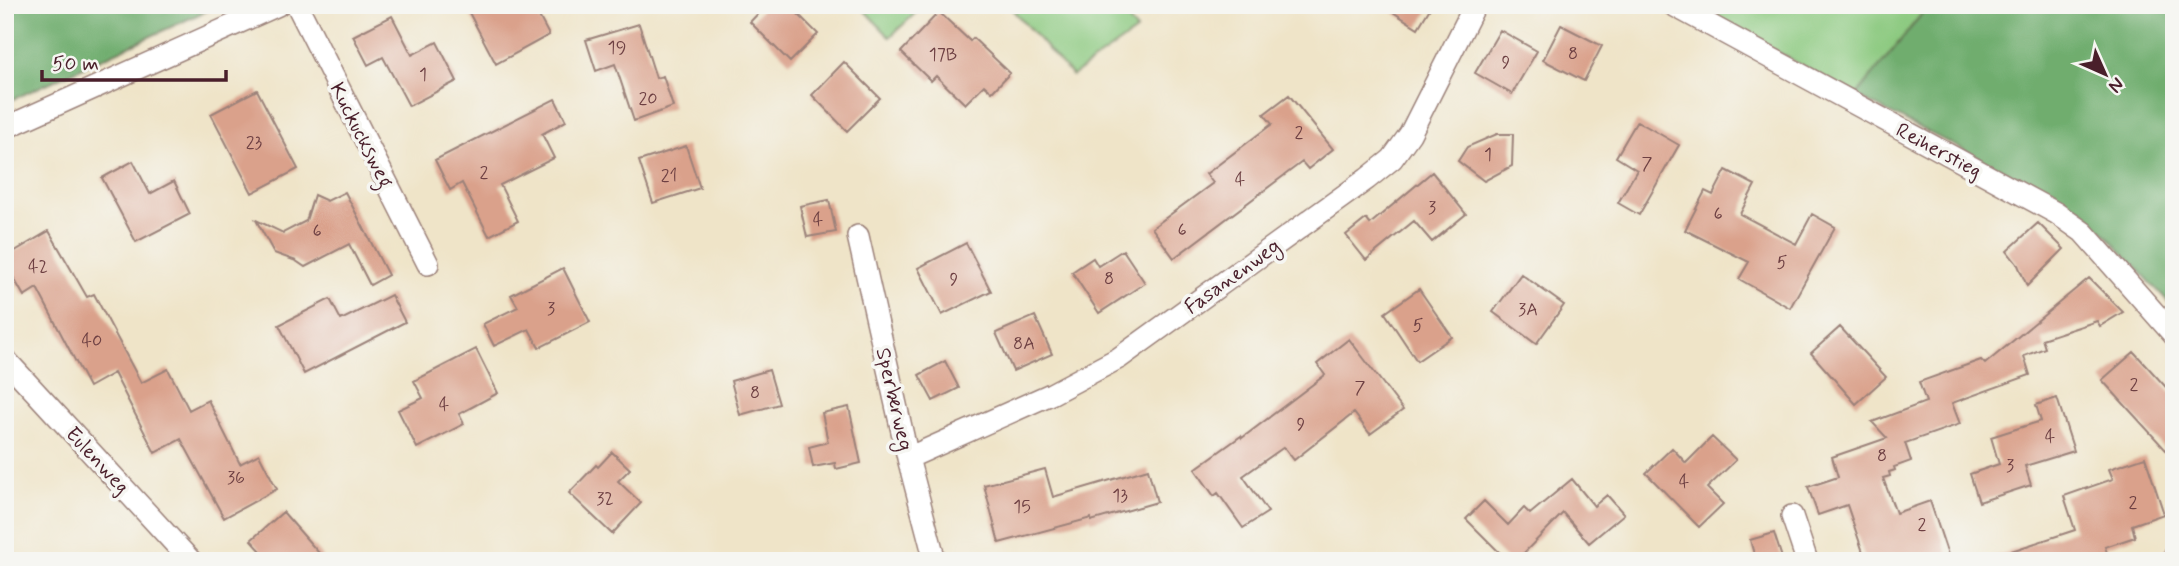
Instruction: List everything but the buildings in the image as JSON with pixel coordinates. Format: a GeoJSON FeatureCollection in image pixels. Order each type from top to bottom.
{"type":"FeatureCollection","features":[{"type":"Feature","properties":{"kind":"street"},"geometry":{"type":"LineString","coordinates":[[5,128],[278,5]]}},
{"type":"Feature","properties":{"kind":"street","name":"Kuckucksweg"},"geometry":{"type":"LineString","coordinates":[[297,5],[428,264]]}},
{"type":"Feature","properties":{"kind":"street","name":"Fasanenweg"},"geometry":{"type":"LineString","coordinates":[[908,458],[1051,394],[1119,358],[1367,179],[1392,159],[1410,134],[1475,5]]}},
{"type":"Feature","properties":{"kind":"street","name":"Reiherstieg"},"geometry":{"type":"LineString","coordinates":[[1673,5],[2056,213],[2083,232],[2174,335]]}},
{"type":"Feature","properties":{"kind":"street","name":"Sperberweg"},"geometry":{"type":"LineString","coordinates":[[858,236],[908,458],[935,561]]}},
{"type":"Feature","properties":{"kind":"street","name":"Eulenweg"},"geometry":{"type":"LineString","coordinates":[[5,359],[191,561]]}},
{"type":"Feature","properties":{"kind":"street"},"geometry":{"type":"LineString","coordinates":[[1792,516],[1807,561]]}},
{"type":"Feature","properties":{"kind":"green space"},"geometry":{"type":"Polygon","coordinates":[[[5,5],[219,5],[5,103],[5,5]]]}},
{"type":"Feature","properties":{"kind":"green space"},"geometry":{"type":"Polygon","coordinates":[[[859,5],[924,5],[890,37],[859,5]]]}},
{"type":"Feature","properties":{"kind":"green space"},"geometry":{"type":"Polygon","coordinates":[[[1008,5],[1115,5],[1137,30],[1072,76],[1008,5]]]}},
{"type":"Feature","properties":{"kind":"green space"},"geometry":{"type":"Polygon","coordinates":[[[1694,5],[1929,5],[1856,96],[1694,5]]]}},
{"type":"Feature","properties":{"kind":"green space"},"geometry":{"type":"Polygon","coordinates":[[[1929,5],[2174,5],[2174,308],[2084,211],[1856,96],[1929,5]]]}}]}
